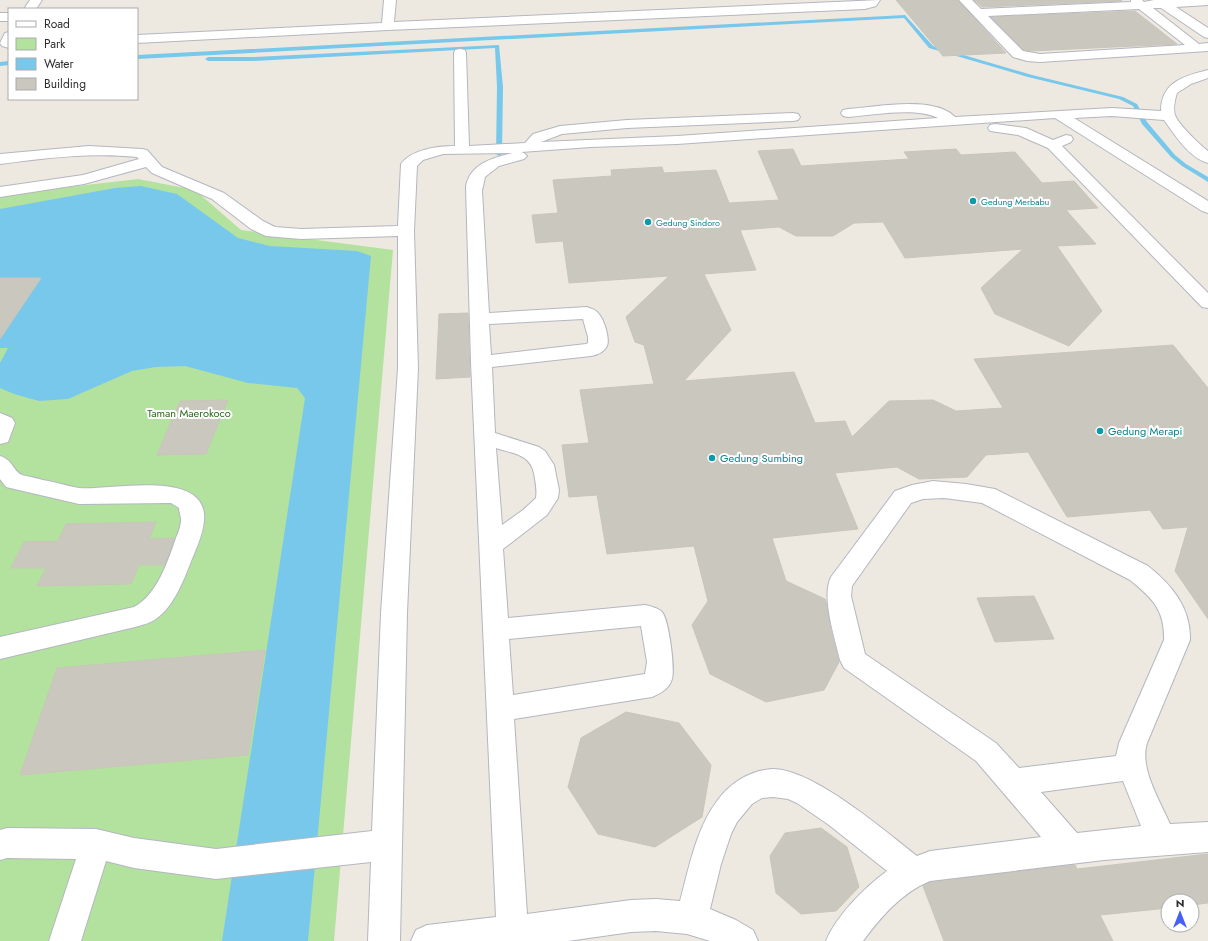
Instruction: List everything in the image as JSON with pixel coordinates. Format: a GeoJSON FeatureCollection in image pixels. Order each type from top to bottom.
{"type":"FeatureCollection","features":[{"type":"Feature","properties":{"kind":"street"},"geometry":{"type":"LineString","coordinates":[[388,26],[390,0]]}},
{"type":"Feature","properties":{"kind":"street"},"geometry":{"type":"LineString","coordinates":[[677,0],[683,13]]}},
{"type":"Feature","properties":{"kind":"street"},"geometry":{"type":"LineString","coordinates":[[965,0],[1018,54],[1027,57],[1040,58],[1202,47]]}},
{"type":"Feature","properties":{"kind":"street"},"geometry":{"type":"LineString","coordinates":[[978,13],[1138,2],[1208,2]]}},
{"type":"Feature","properties":{"kind":"street"},"geometry":{"type":"LineString","coordinates":[[1138,2],[1202,47]]}},
{"type":"Feature","properties":{"kind":"street"},"geometry":{"type":"LineString","coordinates":[[1161,2],[1208,34]]}},
{"type":"Feature","properties":{"kind":"street"},"geometry":{"type":"LineString","coordinates":[[138,39],[870,3]]}},
{"type":"Feature","properties":{"kind":"street"},"geometry":{"type":"LineString","coordinates":[[460,53],[462,150]]}},
{"type":"Feature","properties":{"kind":"street"},"geometry":{"type":"LineString","coordinates":[[1208,74],[1183,83],[1172,90],[1169,95],[1168,116],[1190,144],[1208,158]]}},
{"type":"Feature","properties":{"kind":"street"},"geometry":{"type":"LineString","coordinates":[[832,114],[918,108],[935,111],[955,121]]}},
{"type":"Feature","properties":{"kind":"street"},"geometry":{"type":"LineString","coordinates":[[523,150],[592,143],[677,140],[1058,114],[1112,112],[1168,116]]}},
{"type":"Feature","properties":{"kind":"street"},"geometry":{"type":"LineString","coordinates":[[1058,114],[1208,208]]}},
{"type":"Feature","properties":{"kind":"street"},"geometry":{"type":"LineString","coordinates":[[506,936],[500,709],[479,319],[475,206],[476,181],[481,172],[510,158],[523,150],[538,137],[560,130],[627,124],[808,116]]}},
{"type":"Feature","properties":{"kind":"street"},"geometry":{"type":"LineString","coordinates":[[384,941],[394,613],[408,368],[406,231],[409,164],[418,157],[433,151],[523,150],[995,128],[1022,131],[1053,145],[1208,303]]}},
{"type":"Feature","properties":{"kind":"street"},"geometry":{"type":"LineString","coordinates":[[1053,145],[1082,130]]}},
{"type":"Feature","properties":{"kind":"street"},"geometry":{"type":"LineString","coordinates":[[0,159],[95,150],[117,149],[142,152],[156,170],[218,196],[257,225],[272,232],[301,234],[406,231]]}},
{"type":"Feature","properties":{"kind":"street"},"geometry":{"type":"LineString","coordinates":[[0,192],[84,179],[149,161]]}},
{"type":"Feature","properties":{"kind":"street"},"geometry":{"type":"LineString","coordinates":[[479,319],[587,313],[592,317],[598,337],[597,346],[591,350],[481,362]]}},
{"type":"Feature","properties":{"kind":"street"},"geometry":{"type":"LineString","coordinates":[[0,420],[5,423],[0,437]]}},
{"type":"Feature","properties":{"kind":"street"},"geometry":{"type":"LineString","coordinates":[[485,437],[531,452],[537,456],[546,468],[548,490],[548,497],[542,508],[491,545]]}},
{"type":"Feature","properties":{"kind":"street"},"geometry":{"type":"LineString","coordinates":[[0,464],[14,481],[79,496],[167,494],[184,498],[188,502],[193,521],[183,553],[158,601],[148,611],[138,616],[91,628],[0,648]]}},
{"type":"Feature","properties":{"kind":"street"},"geometry":{"type":"LineString","coordinates":[[1070,848],[1014,782],[986,752],[857,664],[852,657],[839,596],[840,584],[903,498],[908,495],[921,492],[946,490],[965,491],[987,495],[1139,573],[1156,588],[1172,612],[1177,624],[1177,640],[1132,743],[1130,752],[1131,767],[1161,839]]}},
{"type":"Feature","properties":{"kind":"street"},"geometry":{"type":"LineString","coordinates":[[496,630],[648,616],[653,620],[660,662],[659,678],[652,685],[500,709]]}},
{"type":"Feature","properties":{"kind":"street"},"geometry":{"type":"LineString","coordinates":[[1014,782],[1131,767]]}},
{"type":"Feature","properties":{"kind":"street"},"geometry":{"type":"LineString","coordinates":[[691,919],[712,844],[726,813],[741,794],[755,786],[770,783],[785,785],[805,791],[825,804],[913,872]]}},
{"type":"Feature","properties":{"kind":"street"},"geometry":{"type":"LineString","coordinates":[[842,941],[864,914],[887,890],[900,879],[913,872],[930,866],[1070,848],[1161,839],[1208,837]]}},
{"type":"Feature","properties":{"kind":"street"},"geometry":{"type":"LineString","coordinates":[[0,844],[96,844],[134,853],[216,864],[387,845]]}},
{"type":"Feature","properties":{"kind":"street"},"geometry":{"type":"LineString","coordinates":[[65,941],[96,844]]}},
{"type":"Feature","properties":{"kind":"street"},"geometry":{"type":"LineString","coordinates":[[427,941],[506,936],[643,915],[669,915],[691,919],[708,924],[742,941]]}},
{"type":"Feature","properties":{"kind":"green space","name":"Taman Maerokoco"},"geometry":{"type":"Polygon","coordinates":[[[138,179],[195,190],[241,230],[393,250],[334,941],[0,941],[0,195],[138,179]]]}},
{"type":"Feature","properties":{"kind":"water"},"geometry":{"type":"Polygon","coordinates":[[[141,186],[177,194],[238,238],[270,246],[357,251],[371,256],[308,941],[222,941],[305,398],[297,388],[248,383],[185,366],[156,367],[132,371],[68,399],[39,401],[14,394],[0,388],[0,363],[8,348],[0,348],[0,209],[115,188],[141,186]]]}},
{"type":"Feature","properties":{"kind":"building"},"geometry":{"type":"Polygon","coordinates":[[[896,0],[958,0],[1006,53],[943,56],[896,0]]]}},
{"type":"Feature","properties":{"kind":"building"},"geometry":{"type":"Polygon","coordinates":[[[974,0],[1121,0],[1122,1],[982,7],[974,0]]]}},
{"type":"Feature","properties":{"kind":"building"},"geometry":{"type":"Polygon","coordinates":[[[1135,11],[1177,44],[1031,51],[1024,50],[991,17],[1135,11]]]}},
{"type":"Feature","properties":{"kind":"building"},"geometry":{"type":"Polygon","coordinates":[[[793,149],[801,166],[909,159],[904,152],[956,149],[961,155],[1015,152],[1042,183],[1074,181],[1098,208],[1066,210],[1096,244],[1057,246],[1102,311],[1069,346],[995,314],[981,288],[1023,249],[905,258],[883,222],[854,223],[833,236],[796,236],[779,227],[740,230],[756,270],[704,274],[731,330],[684,381],[794,372],[815,423],[845,421],[852,437],[889,401],[933,400],[956,411],[1003,408],[974,359],[1173,345],[1208,388],[1208,619],[1175,571],[1188,527],[1163,529],[1150,510],[1067,517],[1028,452],[986,455],[967,477],[919,479],[897,467],[835,473],[858,529],[772,538],[786,581],[825,599],[839,662],[824,690],[766,702],[710,674],[692,625],[708,601],[694,546],[607,554],[597,495],[569,497],[562,445],[589,443],[580,390],[654,384],[644,345],[635,342],[626,317],[669,276],[569,283],[563,241],[536,243],[532,215],[558,213],[553,180],[612,176],[611,170],[662,167],[664,173],[716,170],[729,203],[779,200],[758,151],[793,149]]]}},
{"type":"Feature","properties":{"kind":"building"},"geometry":{"type":"Polygon","coordinates":[[[0,278],[41,278],[0,339],[0,278]]]}},
{"type":"Feature","properties":{"kind":"building"},"geometry":{"type":"Polygon","coordinates":[[[468,313],[470,377],[436,379],[439,314],[468,313]]]}},
{"type":"Feature","properties":{"kind":"building"},"geometry":{"type":"Polygon","coordinates":[[[228,400],[206,454],[157,455],[180,401],[228,400]]]}},
{"type":"Feature","properties":{"kind":"building"},"geometry":{"type":"Polygon","coordinates":[[[156,522],[149,539],[174,538],[168,556],[164,565],[139,565],[131,584],[37,586],[46,568],[11,568],[24,542],[58,541],[66,524],[156,522]]]}},
{"type":"Feature","properties":{"kind":"building"},"geometry":{"type":"Polygon","coordinates":[[[1034,596],[1054,639],[995,642],[977,598],[1034,596]]]}},
{"type":"Feature","properties":{"kind":"building"},"geometry":{"type":"Polygon","coordinates":[[[265,650],[248,755],[20,775],[57,668],[265,650]]]}},
{"type":"Feature","properties":{"kind":"building"},"geometry":{"type":"Polygon","coordinates":[[[626,712],[679,723],[711,765],[702,817],[655,847],[598,834],[568,787],[581,738],[626,712]]]}},
{"type":"Feature","properties":{"kind":"building"},"geometry":{"type":"Polygon","coordinates":[[[821,828],[847,847],[859,887],[836,911],[801,914],[776,893],[770,856],[785,833],[821,828]]]}},
{"type":"Feature","properties":{"kind":"building"},"geometry":{"type":"Polygon","coordinates":[[[1208,854],[1208,903],[1200,904],[1200,893],[1160,893],[1160,909],[1100,915],[1113,941],[944,941],[923,886],[930,882],[1075,865],[1077,869],[1208,854]]]}},
{"type":"Feature","properties":{"kind":"waterway"},"geometry":{"type":"LineString","coordinates":[[138,57],[905,16],[931,47],[1030,76],[1121,98],[1135,105],[1144,123],[1173,156],[1184,165],[1208,180]]}},
{"type":"Feature","properties":{"kind":"waterway"},"geometry":{"type":"LineString","coordinates":[[208,59],[252,59],[497,46],[500,87],[499,154]]}},
{"type":"Feature","properties":{"kind":"waterway"},"geometry":{"type":"LineString","coordinates":[[0,64],[8,63]]}},
{"type":"Feature","properties":{"kind":"place","name":"Gedung Merbabu"},"geometry":{"type":"Point","coordinates":[973,201]}},
{"type":"Feature","properties":{"kind":"place","name":"Gedung Sindoro"},"geometry":{"type":"Point","coordinates":[648,222]}},
{"type":"Feature","properties":{"kind":"place","name":"Gedung Merapi"},"geometry":{"type":"Point","coordinates":[1100,431]}},
{"type":"Feature","properties":{"kind":"place","name":"Gedung Sumbing"},"geometry":{"type":"Point","coordinates":[712,458]}}]}
